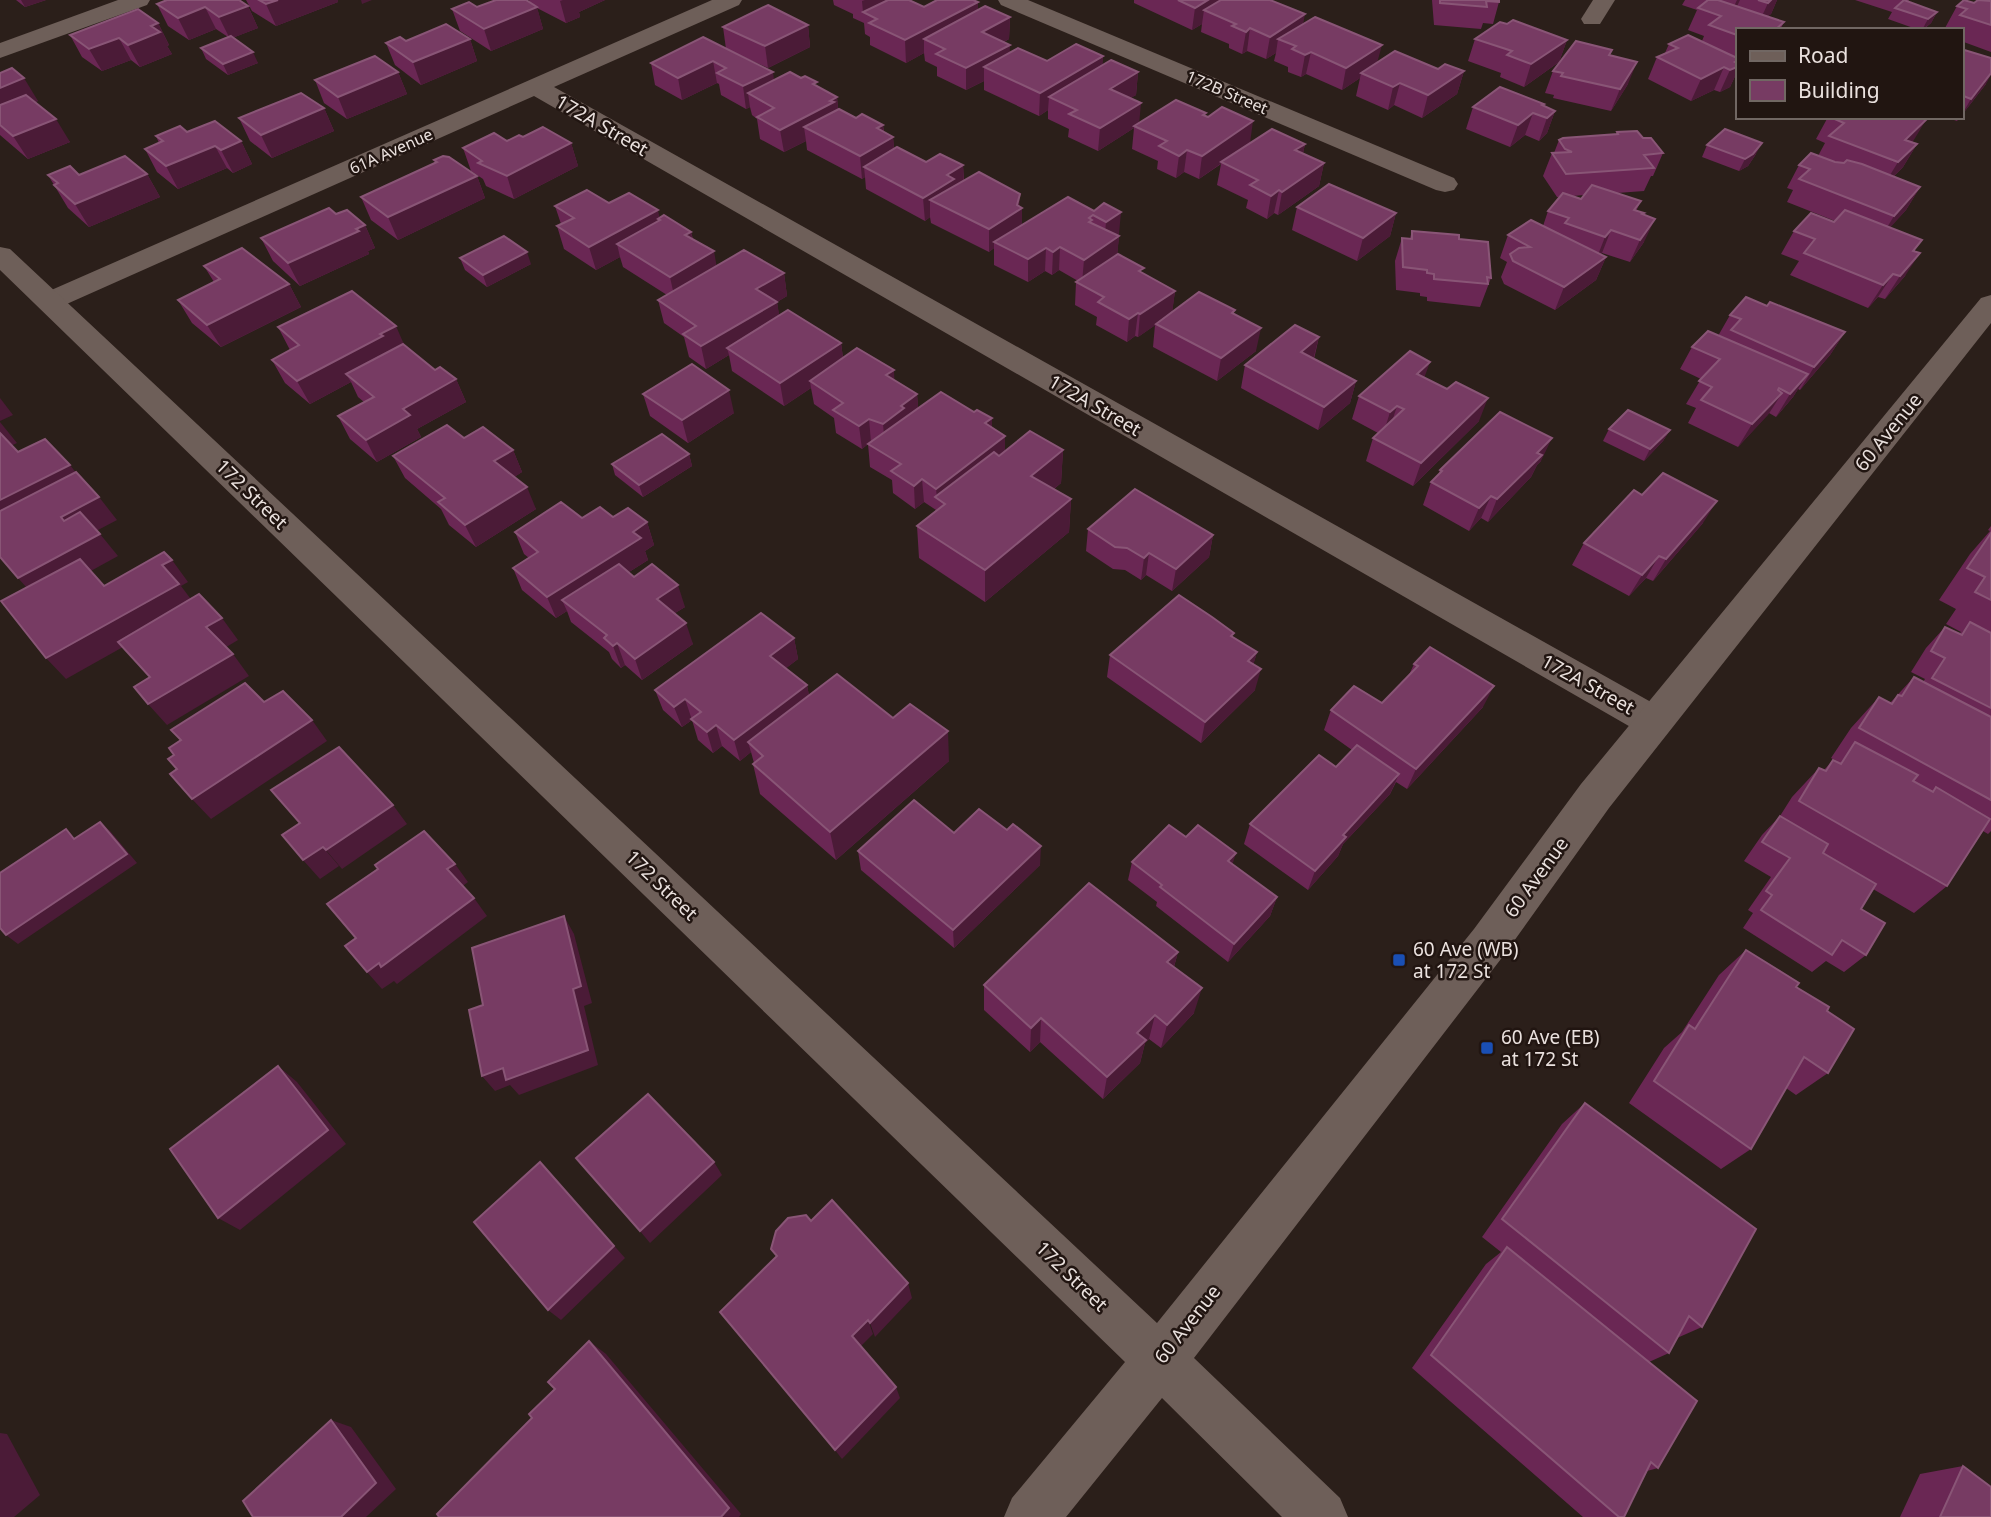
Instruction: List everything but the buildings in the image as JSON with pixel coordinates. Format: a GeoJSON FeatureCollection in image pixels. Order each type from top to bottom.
{"type":"FeatureCollection","features":[{"type":"Feature","properties":{"kind":"street"},"geometry":{"type":"LineString","coordinates":[[0,51],[139,0]]}},
{"type":"Feature","properties":{"kind":"street","name":"61A Avenue"},"geometry":{"type":"LineString","coordinates":[[50,301],[731,0]]}},
{"type":"Feature","properties":{"kind":"street","name":"172B Street"},"geometry":{"type":"LineString","coordinates":[[1009,0],[1445,184]]}},
{"type":"Feature","properties":{"kind":"street","name":"172A Street"},"geometry":{"type":"LineString","coordinates":[[535,88],[1654,722]]}},
{"type":"Feature","properties":{"kind":"street","name":"172 Street"},"geometry":{"type":"LineString","coordinates":[[0,256],[1160,1360],[1321,1517]]}},
{"type":"Feature","properties":{"kind":"street","name":"60 Avenue"},"geometry":{"type":"LineString","coordinates":[[1031,1517],[1160,1360],[1489,942],[1595,796],[1991,304]]}},
{"type":"Feature","properties":{"kind":"place","name":"60 Ave (WB) at 172 St"},"geometry":{"type":"Point","coordinates":[1399,960]}},
{"type":"Feature","properties":{"kind":"place","name":"60 Ave (EB) at 172 St"},"geometry":{"type":"Point","coordinates":[1487,1048]}}]}
